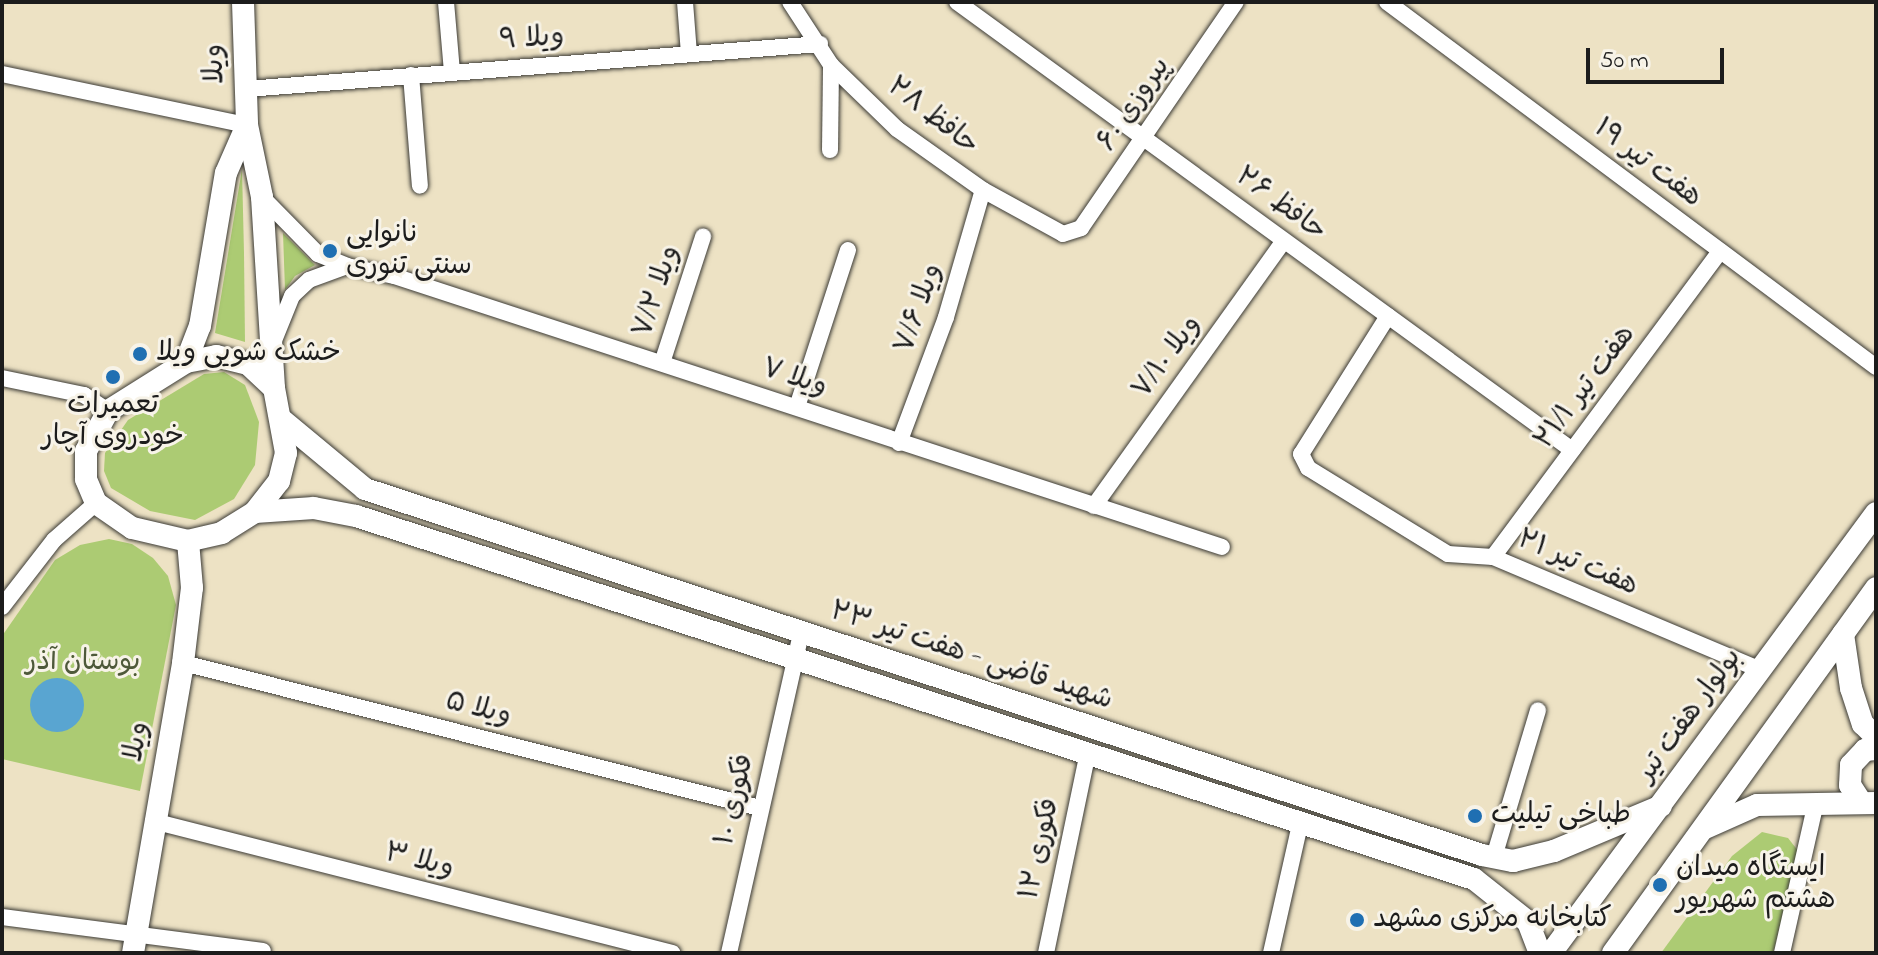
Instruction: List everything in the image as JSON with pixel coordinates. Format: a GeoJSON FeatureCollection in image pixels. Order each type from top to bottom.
{"type":"FeatureCollection","features":[{"type":"Feature","properties":{"kind":"street","name":"ویلا"},"geometry":{"type":"LineString","coordinates":[[243,2],[247,125],[262,197],[274,388]]}},
{"type":"Feature","properties":{"kind":"street"},"geometry":{"type":"LineString","coordinates":[[446,2],[452,72]]}},
{"type":"Feature","properties":{"kind":"street"},"geometry":{"type":"LineString","coordinates":[[685,2],[689,54]]}},
{"type":"Feature","properties":{"kind":"street","name":"حافظ ۲۸"},"geometry":{"type":"LineString","coordinates":[[790,2],[831,65],[897,129],[983,190],[1063,234],[1073,232]]}},
{"type":"Feature","properties":{"kind":"street","name":"حافظ ۲۶"},"geometry":{"type":"LineString","coordinates":[[957,2],[1572,450]]}},
{"type":"Feature","properties":{"kind":"street","name":"پیروزی ۶۰"},"geometry":{"type":"LineString","coordinates":[[1073,232],[1145,138],[1236,2]]}},
{"type":"Feature","properties":{"kind":"street","name":"هفت تیر ۱۹"},"geometry":{"type":"LineString","coordinates":[[1387,2],[1876,367]]}},
{"type":"Feature","properties":{"kind":"street","name":"ویلا ۹"},"geometry":{"type":"LineString","coordinates":[[247,89],[820,44]]}},
{"type":"Feature","properties":{"kind":"street"},"geometry":{"type":"LineString","coordinates":[[830,150],[831,65]]}},
{"type":"Feature","properties":{"kind":"street"},"geometry":{"type":"LineString","coordinates":[[2,74],[247,125]]}},
{"type":"Feature","properties":{"kind":"street"},"geometry":{"type":"LineString","coordinates":[[411,75],[420,186]]}},
{"type":"Feature","properties":{"kind":"street","name":"ویلا"},"geometry":{"type":"LineString","coordinates":[[186,362],[200,326],[226,173],[247,125]]}},
{"type":"Feature","properties":{"kind":"street","name":"ویلا ۷/۶"},"geometry":{"type":"LineString","coordinates":[[899,443],[946,317],[983,190]]}},
{"type":"Feature","properties":{"kind":"street","name":"ویلا ۷"},"geometry":{"type":"LineString","coordinates":[[262,197],[318,254],[347,266],[394,276],[1222,547]]}},
{"type":"Feature","properties":{"kind":"street","name":"ویلا ۷/۲"},"geometry":{"type":"LineString","coordinates":[[662,363],[703,237]]}},
{"type":"Feature","properties":{"kind":"street","name":"ویلا ۷/۱۰"},"geometry":{"type":"LineString","coordinates":[[1094,506],[1284,241]]}},
{"type":"Feature","properties":{"kind":"street"},"geometry":{"type":"LineString","coordinates":[[797,407],[848,250]]}},
{"type":"Feature","properties":{"kind":"street","name":"هفت تیر ۲۱/۱"},"geometry":{"type":"LineString","coordinates":[[1493,557],[1720,251]]}},
{"type":"Feature","properties":{"kind":"street"},"geometry":{"type":"LineString","coordinates":[[271,348],[292,296],[309,280],[347,266]]}},
{"type":"Feature","properties":{"kind":"street","name":"هفت تیر ۲۱"},"geometry":{"type":"LineString","coordinates":[[1388,316],[1301,454],[1308,468],[1448,554],[1493,557],[1761,670]]}},
{"type":"Feature","properties":{"kind":"street"},"geometry":{"type":"LineString","coordinates":[[216,356],[248,364],[274,388],[286,453],[279,481],[255,512],[222,533],[188,541],[132,528],[96,503],[86,479],[86,451],[108,411],[186,362],[216,356]]}},
{"type":"Feature","properties":{"kind":"street"},"geometry":{"type":"LineString","coordinates":[[2,378],[84,395],[108,411]]}},
{"type":"Feature","properties":{"kind":"street","name":"شهید قاضی - هفت تیر ۲۳"},"geometry":{"type":"LineString","coordinates":[[282,420],[365,489],[1504,859]]}},
{"type":"Feature","properties":{"kind":"street"},"geometry":{"type":"LineString","coordinates":[[3,604],[54,540],[96,503]]}},
{"type":"Feature","properties":{"kind":"street","name":"شهید قاضی - هفت تیر ۲۳"},"geometry":{"type":"LineString","coordinates":[[255,512],[314,508],[356,516],[1087,756],[1474,879],[1500,896],[1528,922],[1540,953]]}},
{"type":"Feature","properties":{"kind":"street","name":"بولوار هفت تیر"},"geometry":{"type":"LineString","coordinates":[[1551,953],[1876,513]]}},
{"type":"Feature","properties":{"kind":"street","name":"ویلا"},"geometry":{"type":"LineString","coordinates":[[135,943],[153,821],[183,663],[192,588],[188,541]]}},
{"type":"Feature","properties":{"kind":"street"},"geometry":{"type":"LineString","coordinates":[[1613,953],[1695,834],[1876,588]]}},
{"type":"Feature","properties":{"kind":"street","name":"فکوری ۱۰"},"geometry":{"type":"LineString","coordinates":[[729,953],[801,633]]}},
{"type":"Feature","properties":{"kind":"street"},"geometry":{"type":"LineString","coordinates":[[1843,634],[1851,688],[1863,724],[1876,737]]}},
{"type":"Feature","properties":{"kind":"street","name":"ویلا ۵"},"geometry":{"type":"LineString","coordinates":[[183,663],[760,808]]}},
{"type":"Feature","properties":{"kind":"street"},"geometry":{"type":"LineString","coordinates":[[1500,896],[1515,882],[1504,859],[1538,710]]}},
{"type":"Feature","properties":{"kind":"street"},"geometry":{"type":"LineString","coordinates":[[1868,803],[1850,785],[1851,765],[1865,750],[1876,749]]}},
{"type":"Feature","properties":{"kind":"street","name":"فکوری ۱۲"},"geometry":{"type":"LineString","coordinates":[[1046,953],[1087,756]]}},
{"type":"Feature","properties":{"kind":"street"},"geometry":{"type":"LineString","coordinates":[[1695,834],[1742,808],[1816,802],[1868,803]]}},
{"type":"Feature","properties":{"kind":"street"},"geometry":{"type":"LineString","coordinates":[[1782,953],[1816,802]]}},
{"type":"Feature","properties":{"kind":"street"},"geometry":{"type":"LineString","coordinates":[[1504,859],[1591,838],[1661,806]]}},
{"type":"Feature","properties":{"kind":"street","name":"ویلا ۳"},"geometry":{"type":"LineString","coordinates":[[153,821],[672,953]]}},
{"type":"Feature","properties":{"kind":"street"},"geometry":{"type":"LineString","coordinates":[[1271,953],[1300,824]]}},
{"type":"Feature","properties":{"kind":"street"},"geometry":{"type":"LineString","coordinates":[[2,917],[135,943],[263,951]]}},
{"type":"Feature","properties":{"kind":"green space"},"geometry":{"type":"Polygon","coordinates":[[[242,169],[244,253],[245,342],[215,333],[242,169]]]}},
{"type":"Feature","properties":{"kind":"green space"},"geometry":{"type":"Polygon","coordinates":[[[283,233],[315,265],[295,276],[285,290],[283,233]]]}},
{"type":"Feature","properties":{"kind":"green space"},"geometry":{"type":"Polygon","coordinates":[[[224,372],[245,385],[259,422],[255,465],[234,499],[195,520],[150,511],[111,488],[104,471],[105,453],[128,420],[204,374],[224,372]]]}},
{"type":"Feature","properties":{"kind":"green space","name":"بوستان آذر"},"geometry":{"type":"Polygon","coordinates":[[[109,539],[132,544],[153,558],[168,576],[176,605],[140,791],[2,759],[2,636],[55,560],[80,545],[109,539]]]}},
{"type":"Feature","properties":{"kind":"green space"},"geometry":{"type":"Polygon","coordinates":[[[1762,832],[1788,838],[1799,852],[1773,953],[1661,953],[1732,856],[1762,832]]]}},
{"type":"Feature","properties":{"kind":"water"},"geometry":{"type":"Polygon","coordinates":[[[57,678],[68,680],[76,686],[82,694],[82,716],[76,724],[68,730],[57,732],[46,730],[38,724],[32,716],[30,705],[32,694],[38,686],[46,680],[57,678]]]}},
{"type":"Feature","properties":{"kind":"place","name":"نانوایی سنتی تنوری"},"geometry":{"type":"Point","coordinates":[330,251]}},
{"type":"Feature","properties":{"kind":"place","name":"خشک شویی ویلا"},"geometry":{"type":"Point","coordinates":[140,354]}},
{"type":"Feature","properties":{"kind":"place","name":"تعمیرات خودروی آچار"},"geometry":{"type":"Point","coordinates":[113,377]}},
{"type":"Feature","properties":{"kind":"place","name":"طباخی تیلیت"},"geometry":{"type":"Point","coordinates":[1475,816]}},
{"type":"Feature","properties":{"kind":"place","name":"ایستگاه میدان هشتم شهریور"},"geometry":{"type":"Point","coordinates":[1660,885]}},
{"type":"Feature","properties":{"kind":"place","name":"کتابخانه مرکزی مشهد"},"geometry":{"type":"Point","coordinates":[1357,920]}}]}
